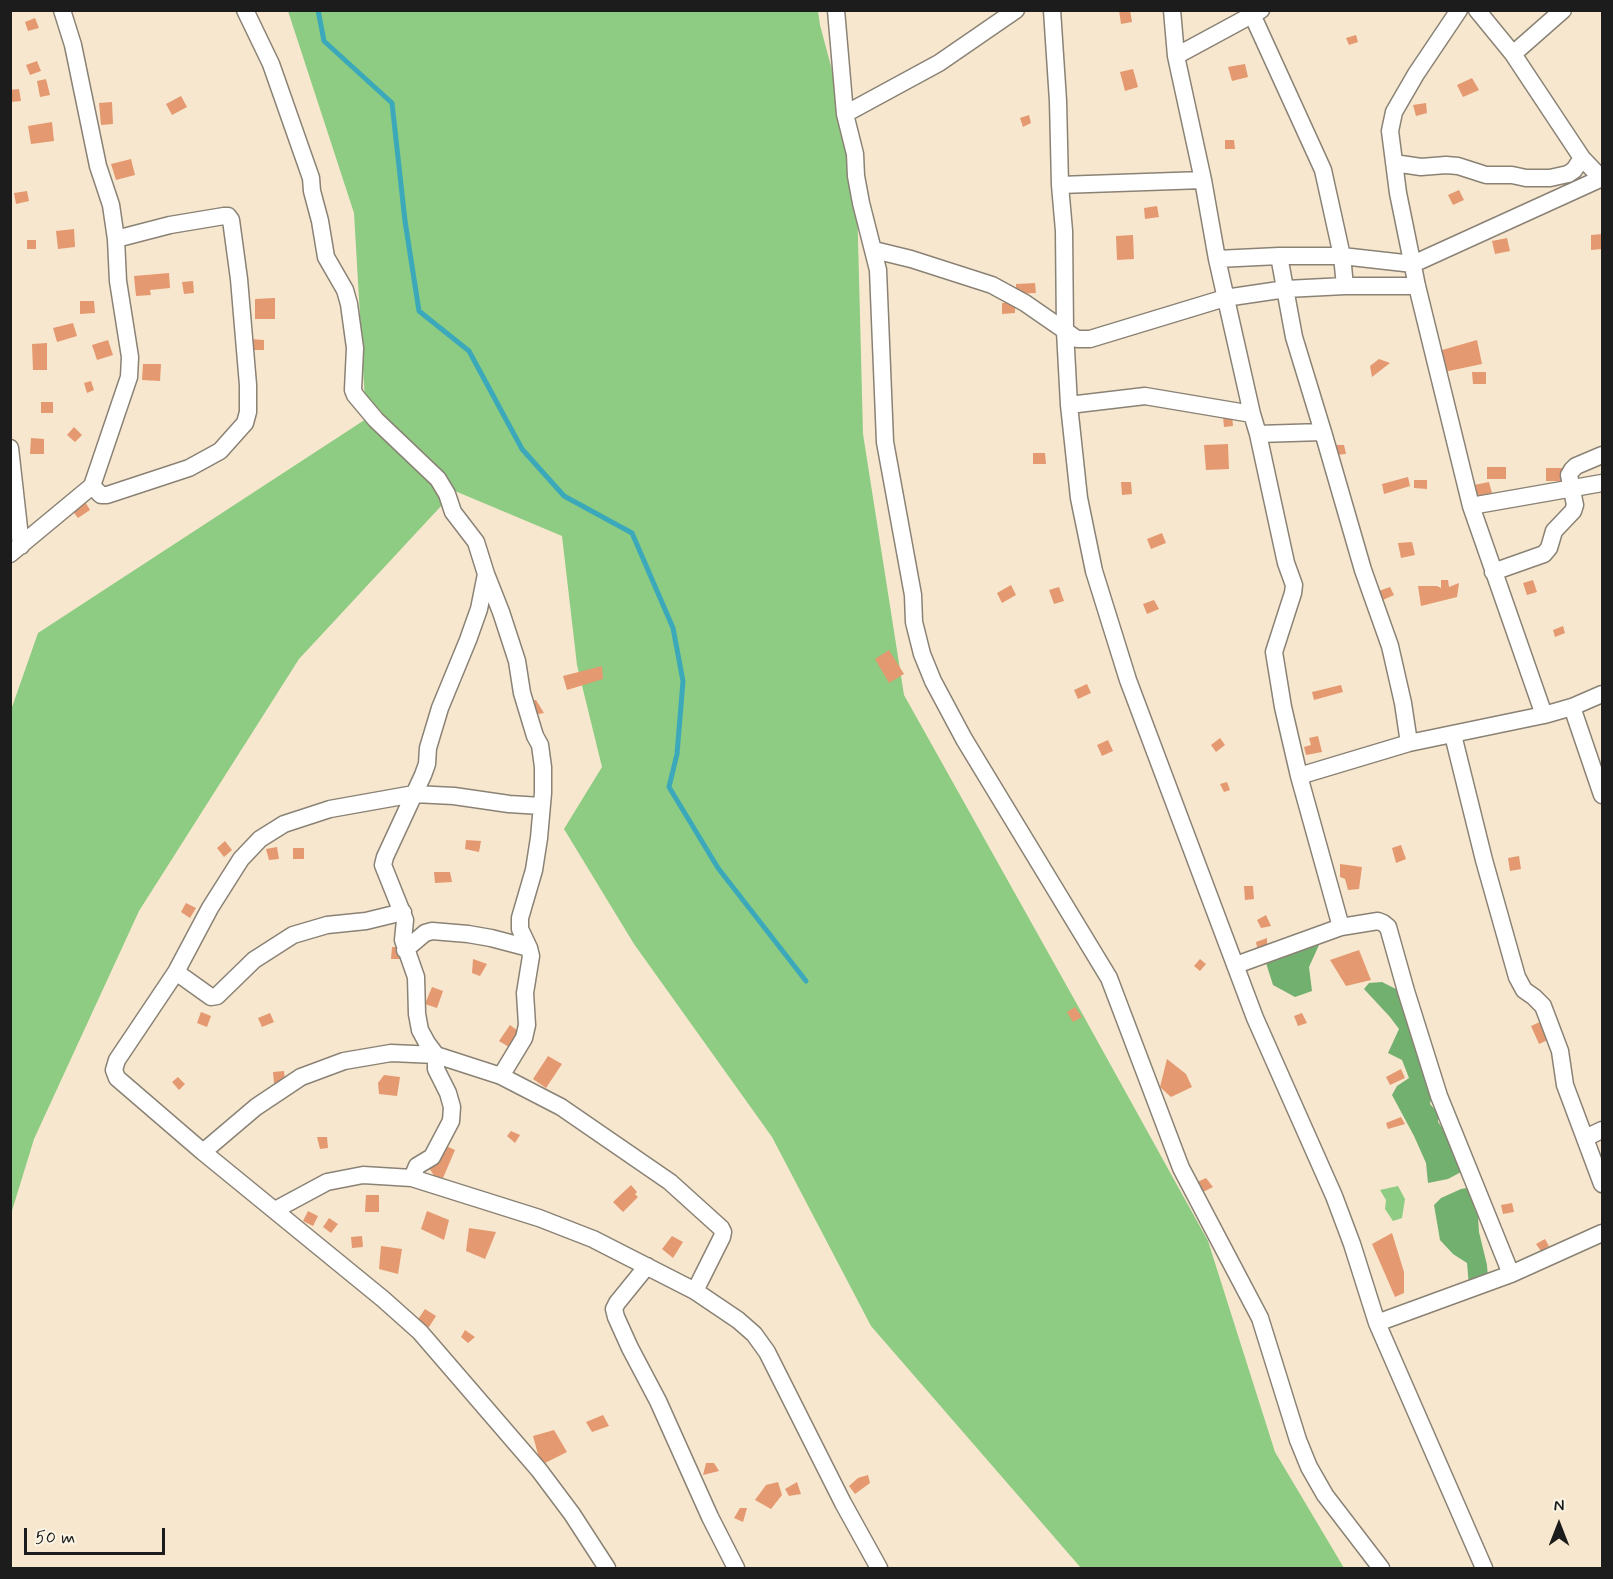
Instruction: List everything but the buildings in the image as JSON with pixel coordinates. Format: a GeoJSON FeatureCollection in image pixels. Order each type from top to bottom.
{"type":"FeatureCollection","features":[{"type":"Feature","properties":{"kind":"street"},"geometry":{"type":"LineString","coordinates":[[16,550],[92,486],[129,377],[130,357],[118,280],[116,239],[111,205],[98,166],[73,45],[62,10]]}},
{"type":"Feature","properties":{"kind":"street"},"geometry":{"type":"LineString","coordinates":[[245,10],[271,64],[307,168],[326,257],[345,290],[355,348],[353,390],[355,395],[376,420],[438,479],[447,494],[453,512],[476,542],[517,661],[525,704],[540,745],[543,767],[539,838],[534,870],[520,918],[520,929],[531,956],[525,993],[527,1025],[524,1038],[501,1076]]}},
{"type":"Feature","properties":{"kind":"street"},"geometry":{"type":"LineString","coordinates":[[836,10],[845,114],[855,154],[861,203],[878,270],[885,442],[913,595],[914,622],[922,654],[933,681],[964,739],[1109,978],[1181,1168],[1260,1318],[1308,1467],[1325,1495],[1381,1569]]}},
{"type":"Feature","properties":{"kind":"street"},"geometry":{"type":"LineString","coordinates":[[845,114],[939,63],[1016,10]]}},
{"type":"Feature","properties":{"kind":"street"},"geometry":{"type":"LineString","coordinates":[[1052,10],[1065,255],[1068,405],[1079,498],[1094,571],[1128,680],[1255,1018],[1334,1196],[1353,1244],[1377,1323],[1484,1569]]}},
{"type":"Feature","properties":{"kind":"street"},"geometry":{"type":"LineString","coordinates":[[1172,10],[1176,56],[1203,180],[1225,298],[1286,564],[1294,585],[1274,652],[1283,707],[1299,776],[1341,927]]}},
{"type":"Feature","properties":{"kind":"street"},"geometry":{"type":"LineString","coordinates":[[1459,10],[1416,74],[1394,112],[1390,130],[1398,193],[1417,285],[1471,506],[1544,715]]}},
{"type":"Feature","properties":{"kind":"street"},"geometry":{"type":"LineString","coordinates":[[1217,260],[1279,256],[1342,256],[1413,264],[1602,178],[1582,159],[1513,54],[1477,10]]}},
{"type":"Feature","properties":{"kind":"street"},"geometry":{"type":"LineString","coordinates":[[1513,54],[1563,10]]}},
{"type":"Feature","properties":{"kind":"street"},"geometry":{"type":"LineString","coordinates":[[1176,56],[1255,12],[1323,170],[1342,256],[1345,286]]}},
{"type":"Feature","properties":{"kind":"street"},"geometry":{"type":"LineString","coordinates":[[1394,163],[1421,167],[1458,166],[1496,176],[1550,178],[1568,174],[1582,159]]}},
{"type":"Feature","properties":{"kind":"street"},"geometry":{"type":"LineString","coordinates":[[1060,185],[1203,180]]}},
{"type":"Feature","properties":{"kind":"street"},"geometry":{"type":"LineString","coordinates":[[92,486],[101,495],[106,495],[189,468],[220,451],[245,423],[248,412],[240,290],[231,220],[228,216],[170,225],[116,239]]}},
{"type":"Feature","properties":{"kind":"street"},"geometry":{"type":"LineString","coordinates":[[874,250],[992,285],[1026,303],[1077,339],[1090,339],[1225,298],[1286,289],[1417,285]]}},
{"type":"Feature","properties":{"kind":"street"},"geometry":{"type":"LineString","coordinates":[[1279,256],[1294,337],[1307,383],[1363,570],[1390,646],[1403,703],[1409,743]]}},
{"type":"Feature","properties":{"kind":"street"},"geometry":{"type":"LineString","coordinates":[[1068,405],[1144,396],[1252,414]]}},
{"type":"Feature","properties":{"kind":"street"},"geometry":{"type":"LineString","coordinates":[[1258,434],[1323,432]]}},
{"type":"Feature","properties":{"kind":"street"},"geometry":{"type":"LineString","coordinates":[[10,448],[16,550]]}},
{"type":"Feature","properties":{"kind":"street"},"geometry":{"type":"LineString","coordinates":[[1493,572],[1544,555],[1549,548],[1554,531],[1573,511],[1575,505],[1569,475],[1576,466],[1602,455]]}},
{"type":"Feature","properties":{"kind":"street"},"geometry":{"type":"LineString","coordinates":[[1471,506],[1602,483]]}},
{"type":"Feature","properties":{"kind":"street"},"geometry":{"type":"LineString","coordinates":[[412,1178],[417,1166],[432,1157],[451,1121],[452,1107],[436,1069],[436,1055],[420,1030],[417,1014],[416,976],[403,940],[405,920],[383,865],[427,764],[428,748],[440,708],[479,609],[486,574]]}},
{"type":"Feature","properties":{"kind":"street"},"geometry":{"type":"LineString","coordinates":[[1299,776],[1409,743],[1544,715],[1572,707],[1602,694]]}},
{"type":"Feature","properties":{"kind":"street"},"geometry":{"type":"LineString","coordinates":[[1572,707],[1602,795]]}},
{"type":"Feature","properties":{"kind":"street"},"geometry":{"type":"LineString","coordinates":[[1453,735],[1484,860],[1517,978],[1524,990],[1543,1006],[1560,1051],[1565,1085],[1602,1184]]}},
{"type":"Feature","properties":{"kind":"street"},"geometry":{"type":"LineString","coordinates":[[541,806],[414,794],[330,809],[284,824],[260,839],[241,859],[210,908],[176,972],[117,1060],[114,1070],[117,1078],[203,1152],[420,1332],[539,1470],[572,1514],[607,1569]]}},
{"type":"Feature","properties":{"kind":"street"},"geometry":{"type":"LineString","coordinates":[[176,972],[211,997],[217,996],[254,960],[293,935],[327,925],[366,921],[403,912]]}},
{"type":"Feature","properties":{"kind":"street"},"geometry":{"type":"LineString","coordinates":[[1236,965],[1341,927],[1378,921],[1388,927],[1438,1096],[1511,1274]]}},
{"type":"Feature","properties":{"kind":"street"},"geometry":{"type":"LineString","coordinates":[[405,950],[425,933],[432,931],[491,938],[529,948]]}},
{"type":"Feature","properties":{"kind":"street"},"geometry":{"type":"LineString","coordinates":[[203,1152],[256,1107],[301,1077],[344,1061],[392,1053],[436,1055],[501,1076],[561,1107],[669,1182],[721,1228],[722,1237],[695,1291]]}},
{"type":"Feature","properties":{"kind":"street"},"geometry":{"type":"LineString","coordinates":[[1585,1138],[1602,1130]]}},
{"type":"Feature","properties":{"kind":"street"},"geometry":{"type":"LineString","coordinates":[[274,1210],[327,1182],[363,1175],[412,1178],[539,1218],[593,1239],[695,1291],[738,1320],[754,1334],[767,1352],[879,1569]]}},
{"type":"Feature","properties":{"kind":"street"},"geometry":{"type":"LineString","coordinates":[[1377,1323],[1511,1274],[1602,1233]]}},
{"type":"Feature","properties":{"kind":"street"},"geometry":{"type":"LineString","coordinates":[[647,1266],[616,1303],[614,1310],[616,1317],[658,1401],[736,1569]]}},
{"type":"Feature","properties":{"kind":"green space"},"geometry":{"type":"Polygon","coordinates":[[[288,11],[818,11],[856,160],[863,434],[904,695],[1208,1241],[1275,1452],[1344,1568],[1081,1568],[871,1326],[772,1137],[634,944],[564,829],[602,767],[577,665],[562,536],[455,491],[299,659],[139,911],[34,1139],[11,1214],[11,710],[38,633],[366,419],[354,213],[288,11]]]}},
{"type":"Feature","properties":{"kind":"green space"},"geometry":{"type":"Polygon","coordinates":[[[1310,941],[1319,945],[1309,967],[1312,991],[1295,997],[1273,985],[1266,963],[1310,941]]]}},
{"type":"Feature","properties":{"kind":"green space"},"geometry":{"type":"Polygon","coordinates":[[[1382,982],[1400,991],[1433,1092],[1430,1104],[1438,1113],[1438,1122],[1451,1140],[1463,1171],[1448,1179],[1428,1183],[1426,1163],[1392,1095],[1397,1086],[1409,1078],[1402,1060],[1388,1053],[1399,1029],[1364,989],[1369,983],[1382,982]]]}},
{"type":"Feature","properties":{"kind":"green space"},"geometry":{"type":"Polygon","coordinates":[[[1398,1186],[1405,1199],[1402,1218],[1393,1221],[1385,1209],[1386,1200],[1380,1190],[1398,1186]]]}},
{"type":"Feature","properties":{"kind":"green space"},"geometry":{"type":"Polygon","coordinates":[[[1472,1187],[1477,1202],[1479,1232],[1488,1278],[1469,1286],[1467,1263],[1453,1254],[1440,1240],[1434,1205],[1441,1198],[1472,1187]]]}},
{"type":"Feature","properties":{"kind":"waterway"},"geometry":{"type":"LineString","coordinates":[[318,10],[324,41],[392,103],[405,221],[419,311],[469,351],[522,449],[564,496],[632,533],[673,628],[683,681],[677,754],[669,787],[718,868],[806,981]]}}]}
